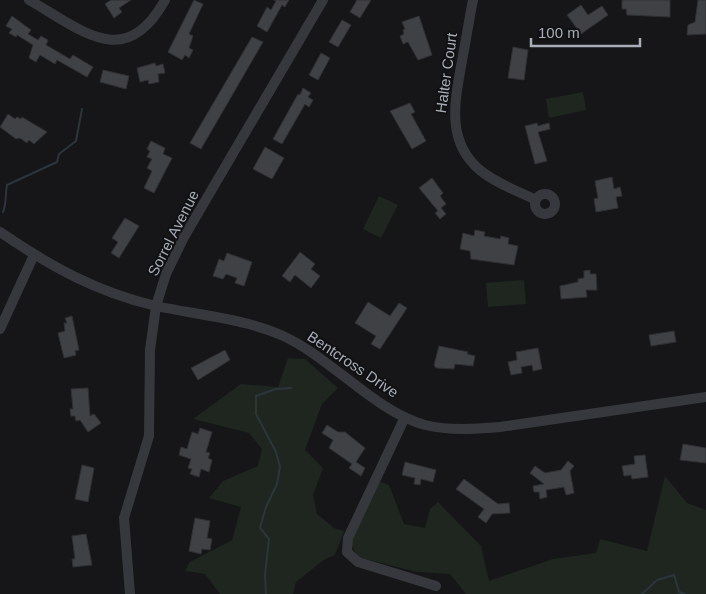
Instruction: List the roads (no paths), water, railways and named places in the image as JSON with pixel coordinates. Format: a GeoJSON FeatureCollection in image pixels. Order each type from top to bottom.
{"type":"FeatureCollection","features":[{"type":"Feature","properties":{"kind":"street"},"geometry":{"type":"LineString","coordinates":[[29,0],[92,36],[110,41],[131,38],[141,32],[154,19],[164,0]]}},
{"type":"Feature","properties":{"kind":"street","name":"Sorrel Avenue"},"geometry":{"type":"LineString","coordinates":[[130,594],[124,518],[149,436],[150,350],[156,306],[166,274],[184,237],[323,0]]}},
{"type":"Feature","properties":{"kind":"street","name":"Halter Court"},"geometry":{"type":"LineString","coordinates":[[473,0],[454,101],[456,134],[464,150],[480,170],[498,182],[536,200]]}},
{"type":"Feature","properties":{"kind":"street","name":"Bentcross Drive"},"geometry":{"type":"LineString","coordinates":[[0,232],[67,275],[121,296],[156,306],[233,319],[281,335],[326,361],[382,403],[405,417],[424,424],[465,430],[706,397]]}},
{"type":"Feature","properties":{"kind":"street"},"geometry":{"type":"LineString","coordinates":[[0,329],[34,255]]}},
{"type":"Feature","properties":{"kind":"street"},"geometry":{"type":"LineString","coordinates":[[405,417],[348,538],[347,552],[358,562],[436,586]]}},
{"type":"Feature","properties":{"kind":"waterway"},"geometry":{"type":"LineString","coordinates":[[3,212],[7,185],[57,162],[59,154],[76,141],[82,109]]}},
{"type":"Feature","properties":{"kind":"waterway"},"geometry":{"type":"LineString","coordinates":[[266,594],[265,575],[269,539],[260,528],[266,507],[277,484],[280,467],[276,452],[256,414],[256,396],[276,389],[291,388]]}},
{"type":"Feature","properties":{"kind":"waterway"},"geometry":{"type":"LineString","coordinates":[[642,594],[657,580],[674,575],[679,592],[685,594]]}}]}
